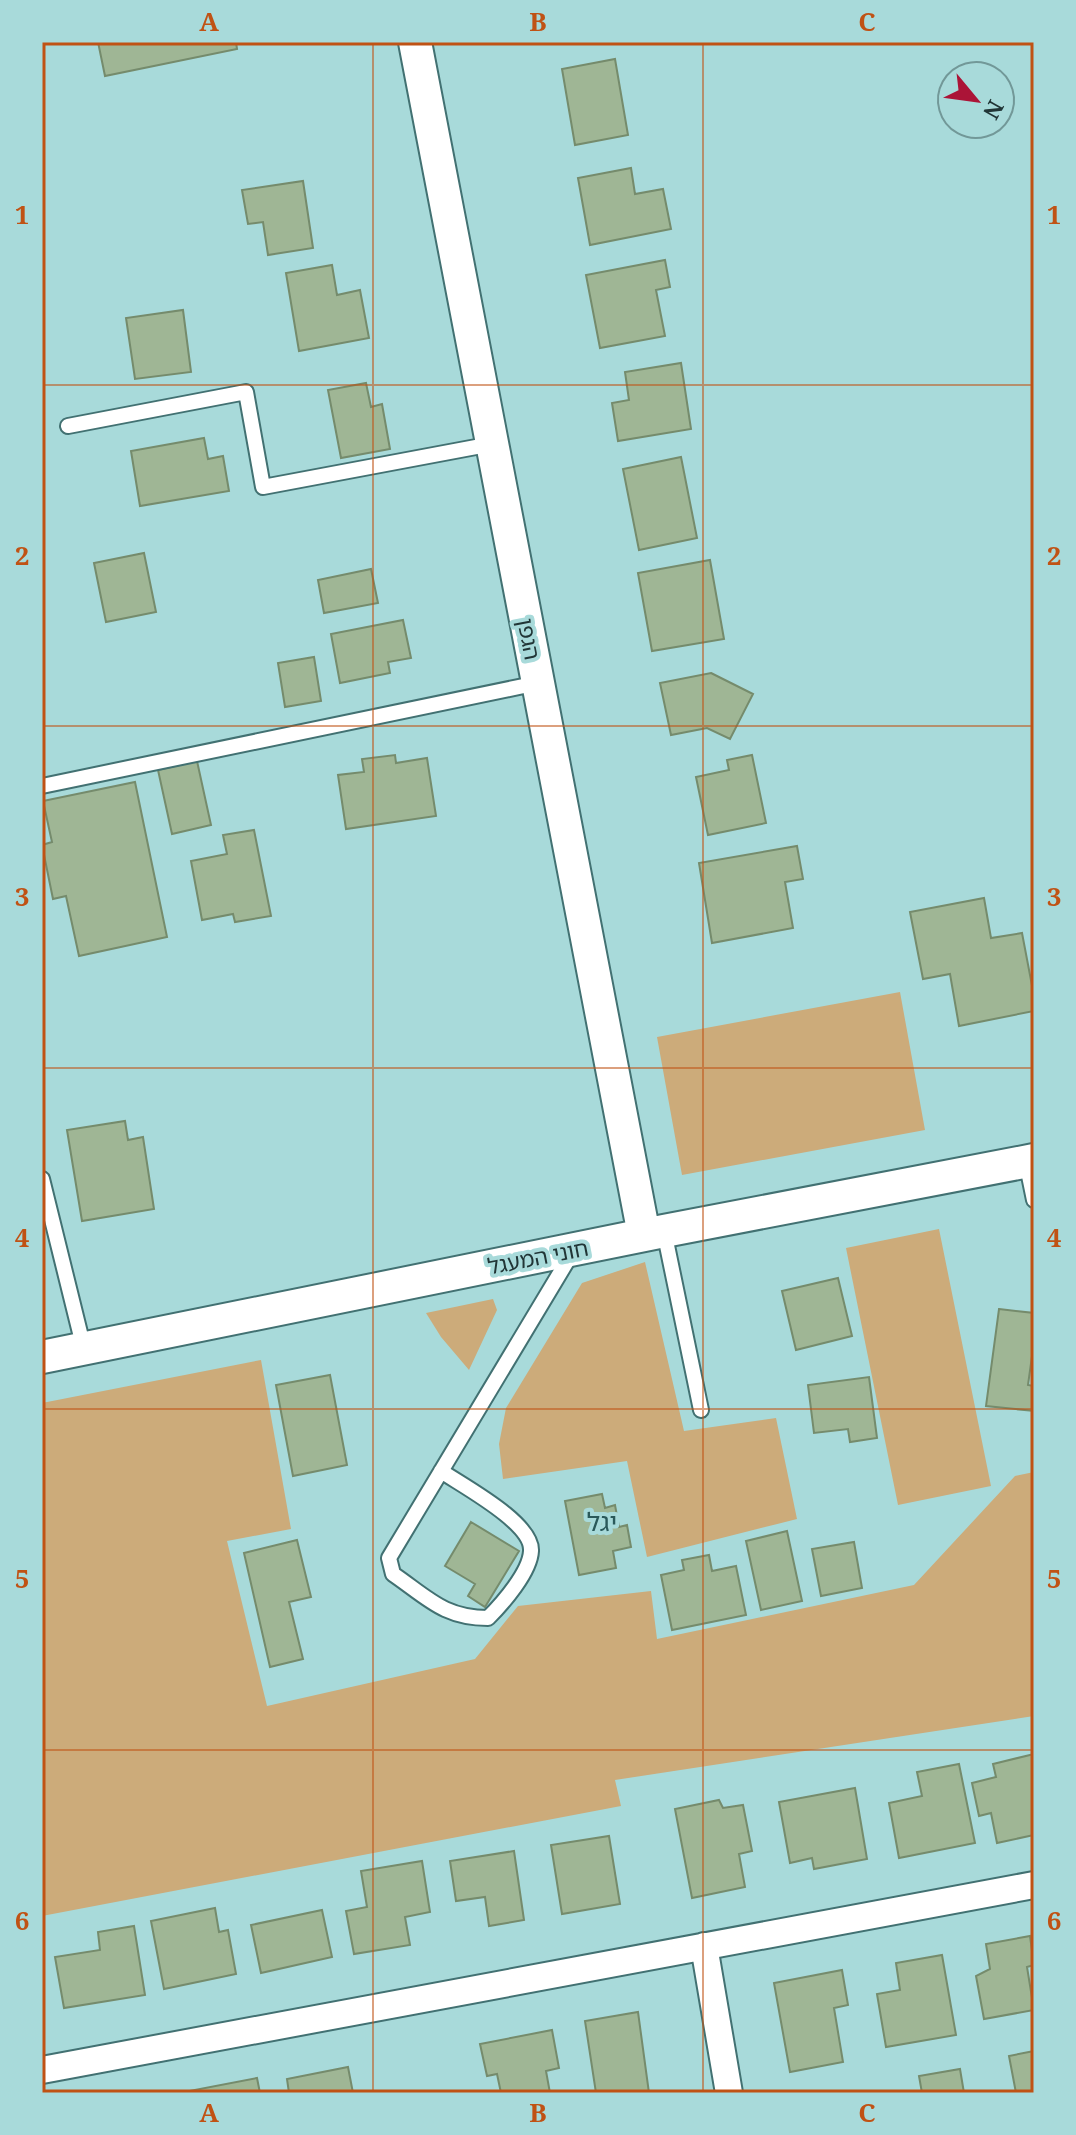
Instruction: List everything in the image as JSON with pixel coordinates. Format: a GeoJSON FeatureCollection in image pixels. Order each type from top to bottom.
{"type":"FeatureCollection","features":[{"type":"Feature","properties":{"kind":"street","name":"הגפן"},"geometry":{"type":"LineString","coordinates":[[415,42],[538,683],[654,1233]]}},
{"type":"Feature","properties":{"kind":"street","name":"חוני המעגל"},"geometry":{"type":"LineString","coordinates":[[42,1357],[654,1233],[1030,1161]]}},
{"type":"Feature","properties":{"kind":"street"},"geometry":{"type":"LineString","coordinates":[[42,2070],[1034,1885]]}},
{"type":"Feature","properties":{"kind":"street"},"geometry":{"type":"LineString","coordinates":[[704,1946],[729,2093]]}},
{"type":"Feature","properties":{"kind":"lane"},"geometry":{"type":"LineString","coordinates":[[68,426],[246,392],[263,487],[492,444]]}},
{"type":"Feature","properties":{"kind":"lane"},"geometry":{"type":"LineString","coordinates":[[42,786],[538,683]]}},
{"type":"Feature","properties":{"kind":"lane"},"geometry":{"type":"LineString","coordinates":[[1030,1161],[1034,1200]]}},
{"type":"Feature","properties":{"kind":"lane"},"geometry":{"type":"LineString","coordinates":[[42,1179],[84,1349]]}},
{"type":"Feature","properties":{"kind":"lane"},"geometry":{"type":"LineString","coordinates":[[654,1233],[701,1410]]}},
{"type":"Feature","properties":{"kind":"lane"},"geometry":{"type":"LineString","coordinates":[[441,1471],[514,1520],[527,1534],[532,1548],[528,1564],[502,1604],[488,1618],[468,1618],[450,1613],[393,1574],[389,1558],[441,1471],[574,1249]]}},
{"type":"Feature","properties":{"kind":"shaded area"},"geometry":{"type":"Polygon","coordinates":[[[900,992],[925,1130],[682,1175],[657,1037],[900,992]]]}},
{"type":"Feature","properties":{"kind":"shaded area"},"geometry":{"type":"Polygon","coordinates":[[[939,1229],[991,1486],[898,1505],[846,1248],[939,1229]]]}},
{"type":"Feature","properties":{"kind":"shaded area"},"geometry":{"type":"Polygon","coordinates":[[[645,1262],[684,1431],[776,1418],[797,1519],[647,1557],[627,1461],[503,1479],[499,1444],[506,1408],[582,1283],[645,1262]]]}},
{"type":"Feature","properties":{"kind":"shaded area"},"geometry":{"type":"Polygon","coordinates":[[[493,1299],[497,1310],[469,1370],[441,1337],[426,1313],[493,1299]]]}},
{"type":"Feature","properties":{"kind":"shaded area"},"geometry":{"type":"Polygon","coordinates":[[[261,1360],[291,1529],[227,1541],[267,1706],[475,1659],[518,1606],[651,1591],[657,1639],[914,1585],[1015,1476],[1034,1472],[1034,1716],[615,1780],[621,1806],[42,1916],[42,1403],[261,1360]]]}},
{"type":"Feature","properties":{"kind":"building"},"geometry":{"type":"Polygon","coordinates":[[[98,42],[236,42],[237,49],[105,76],[98,42]]]}},
{"type":"Feature","properties":{"kind":"building"},"geometry":{"type":"Polygon","coordinates":[[[615,59],[628,135],[575,145],[562,69],[615,59]]]}},
{"type":"Feature","properties":{"kind":"building"},"geometry":{"type":"Polygon","coordinates":[[[631,168],[635,194],[663,189],[671,229],[590,245],[578,178],[631,168]]]}},
{"type":"Feature","properties":{"kind":"building"},"geometry":{"type":"Polygon","coordinates":[[[303,181],[313,248],[268,255],[263,222],[248,224],[242,190],[303,181]]]}},
{"type":"Feature","properties":{"kind":"building"},"geometry":{"type":"Polygon","coordinates":[[[665,260],[670,287],[656,290],[665,336],[600,348],[586,275],[665,260]]]}},
{"type":"Feature","properties":{"kind":"building"},"geometry":{"type":"Polygon","coordinates":[[[332,265],[337,295],[360,290],[369,338],[299,351],[286,273],[332,265]]]}},
{"type":"Feature","properties":{"kind":"building"},"geometry":{"type":"Polygon","coordinates":[[[183,310],[191,372],[135,379],[126,318],[183,310]]]}},
{"type":"Feature","properties":{"kind":"building"},"geometry":{"type":"Polygon","coordinates":[[[681,363],[691,429],[618,441],[612,403],[629,400],[625,372],[681,363]]]}},
{"type":"Feature","properties":{"kind":"building"},"geometry":{"type":"Polygon","coordinates":[[[366,383],[371,407],[382,404],[390,449],[341,458],[328,390],[366,383]]]}},
{"type":"Feature","properties":{"kind":"building"},"geometry":{"type":"Polygon","coordinates":[[[204,438],[208,459],[223,456],[229,491],[140,506],[131,451],[204,438]]]}},
{"type":"Feature","properties":{"kind":"building"},"geometry":{"type":"Polygon","coordinates":[[[681,457],[697,538],[639,550],[623,469],[681,457]]]}},
{"type":"Feature","properties":{"kind":"building"},"geometry":{"type":"Polygon","coordinates":[[[144,553],[156,612],[106,622],[94,563],[144,553]]]}},
{"type":"Feature","properties":{"kind":"building"},"geometry":{"type":"Polygon","coordinates":[[[710,560],[724,639],[652,651],[638,573],[710,560]]]}},
{"type":"Feature","properties":{"kind":"building"},"geometry":{"type":"Polygon","coordinates":[[[371,569],[378,603],[324,613],[318,580],[371,569]]]}},
{"type":"Feature","properties":{"kind":"building"},"geometry":{"type":"Polygon","coordinates":[[[403,620],[411,658],[388,662],[390,673],[340,683],[331,634],[403,620]]]}},
{"type":"Feature","properties":{"kind":"building"},"geometry":{"type":"Polygon","coordinates":[[[314,657],[321,701],[285,707],[278,663],[314,657]]]}},
{"type":"Feature","properties":{"kind":"building"},"geometry":{"type":"Polygon","coordinates":[[[711,673],[753,694],[730,739],[707,728],[671,735],[660,683],[711,673]]]}},
{"type":"Feature","properties":{"kind":"building"},"geometry":{"type":"Polygon","coordinates":[[[395,755],[396,763],[427,758],[436,816],[346,829],[338,775],[364,772],[362,759],[395,755]]]}},
{"type":"Feature","properties":{"kind":"building"},"geometry":{"type":"Polygon","coordinates":[[[752,755],[766,823],[708,835],[696,777],[729,770],[727,760],[752,755]]]}},
{"type":"Feature","properties":{"kind":"building"},"geometry":{"type":"Polygon","coordinates":[[[197,761],[211,825],[172,834],[158,770],[197,761]]]}},
{"type":"Feature","properties":{"kind":"building"},"geometry":{"type":"Polygon","coordinates":[[[135,782],[167,937],[79,956],[66,896],[53,899],[42,845],[52,842],[43,801],[135,782]]]}},
{"type":"Feature","properties":{"kind":"building"},"geometry":{"type":"Polygon","coordinates":[[[254,830],[271,916],[235,922],[233,914],[202,920],[191,861],[227,854],[223,835],[254,830]]]}},
{"type":"Feature","properties":{"kind":"building"},"geometry":{"type":"Polygon","coordinates":[[[797,846],[803,879],[785,882],[793,928],[712,943],[699,863],[797,846]]]}},
{"type":"Feature","properties":{"kind":"building"},"geometry":{"type":"Polygon","coordinates":[[[984,898],[991,938],[1022,933],[1034,1011],[959,1026],[950,974],[923,979],[910,912],[984,898]]]}},
{"type":"Feature","properties":{"kind":"building"},"geometry":{"type":"Polygon","coordinates":[[[125,1121],[128,1140],[143,1137],[154,1209],[82,1221],[67,1130],[125,1121]]]}},
{"type":"Feature","properties":{"kind":"building"},"geometry":{"type":"Polygon","coordinates":[[[838,1278],[852,1336],[796,1350],[782,1291],[838,1278]]]}},
{"type":"Feature","properties":{"kind":"building"},"geometry":{"type":"Polygon","coordinates":[[[999,1309],[1034,1313],[1034,1342],[1028,1385],[1034,1386],[1034,1411],[986,1406],[999,1309]]]}},
{"type":"Feature","properties":{"kind":"building"},"geometry":{"type":"Polygon","coordinates":[[[330,1375],[347,1465],[293,1476],[276,1385],[330,1375]]]}},
{"type":"Feature","properties":{"kind":"building"},"geometry":{"type":"Polygon","coordinates":[[[869,1377],[877,1438],[850,1442],[848,1429],[814,1433],[808,1385],[869,1377]]]}},
{"type":"Feature","properties":{"kind":"building"},"geometry":{"type":"Polygon","coordinates":[[[602,1494],[605,1508],[615,1505],[619,1527],[627,1525],[631,1547],[613,1551],[616,1568],[579,1575],[565,1501],[602,1494]]]}},
{"type":"Feature","properties":{"kind":"building"},"geometry":{"type":"Polygon","coordinates":[[[471,1522],[519,1551],[485,1607],[468,1596],[475,1584],[445,1566],[471,1522]]]}},
{"type":"Feature","properties":{"kind":"building"},"geometry":{"type":"Polygon","coordinates":[[[787,1531],[802,1601],[761,1610],[746,1541],[787,1531]]]}},
{"type":"Feature","properties":{"kind":"building"},"geometry":{"type":"Polygon","coordinates":[[[297,1540],[311,1597],[289,1602],[303,1659],[270,1667],[244,1553],[297,1540]]]}},
{"type":"Feature","properties":{"kind":"building"},"geometry":{"type":"Polygon","coordinates":[[[854,1542],[862,1588],[821,1596],[812,1549],[854,1542]]]}},
{"type":"Feature","properties":{"kind":"building"},"geometry":{"type":"Polygon","coordinates":[[[709,1555],[712,1571],[736,1566],[746,1615],[672,1630],[661,1575],[684,1570],[682,1560],[709,1555]]]}},
{"type":"Feature","properties":{"kind":"building"},"geometry":{"type":"Polygon","coordinates":[[[1034,1754],[1034,1835],[997,1843],[991,1813],[979,1816],[972,1783],[996,1777],[993,1764],[1034,1754]]]}},
{"type":"Feature","properties":{"kind":"building"},"geometry":{"type":"Polygon","coordinates":[[[959,1764],[975,1843],[899,1858],[889,1803],[922,1796],[917,1772],[959,1764]]]}},
{"type":"Feature","properties":{"kind":"building"},"geometry":{"type":"Polygon","coordinates":[[[855,1788],[867,1859],[814,1869],[812,1858],[790,1863],[779,1802],[855,1788]]]}},
{"type":"Feature","properties":{"kind":"building"},"geometry":{"type":"Polygon","coordinates":[[[719,1800],[723,1808],[743,1805],[752,1851],[739,1854],[745,1887],[692,1898],[675,1809],[719,1800]]]}},
{"type":"Feature","properties":{"kind":"building"},"geometry":{"type":"Polygon","coordinates":[[[609,1836],[620,1904],[562,1914],[551,1845],[609,1836]]]}},
{"type":"Feature","properties":{"kind":"building"},"geometry":{"type":"Polygon","coordinates":[[[514,1851],[524,1920],[489,1926],[485,1897],[456,1901],[450,1861],[514,1851]]]}},
{"type":"Feature","properties":{"kind":"building"},"geometry":{"type":"Polygon","coordinates":[[[422,1861],[430,1912],[405,1917],[410,1945],[354,1954],[346,1911],[367,1907],[361,1871],[422,1861]]]}},
{"type":"Feature","properties":{"kind":"building"},"geometry":{"type":"Polygon","coordinates":[[[215,1908],[219,1932],[228,1930],[236,1974],[164,1989],[151,1921],[215,1908]]]}},
{"type":"Feature","properties":{"kind":"building"},"geometry":{"type":"Polygon","coordinates":[[[322,1910],[332,1957],[261,1973],[251,1925],[322,1910]]]}},
{"type":"Feature","properties":{"kind":"building"},"geometry":{"type":"Polygon","coordinates":[[[134,1926],[145,1995],[64,2008],[55,1957],[100,1950],[98,1932],[134,1926]]]}},
{"type":"Feature","properties":{"kind":"building"},"geometry":{"type":"Polygon","coordinates":[[[1030,1936],[1034,1965],[1027,1967],[1034,2010],[984,2019],[976,1976],[990,1969],[986,1944],[1030,1936]]]}},
{"type":"Feature","properties":{"kind":"building"},"geometry":{"type":"Polygon","coordinates":[[[942,1955],[956,2035],[886,2047],[877,1994],[900,1990],[896,1963],[942,1955]]]}},
{"type":"Feature","properties":{"kind":"building"},"geometry":{"type":"Polygon","coordinates":[[[842,1970],[848,2005],[834,2008],[843,2062],[790,2072],[774,1983],[842,1970]]]}},
{"type":"Feature","properties":{"kind":"building"},"geometry":{"type":"Polygon","coordinates":[[[638,2012],[649,2093],[596,2093],[585,2021],[638,2012]]]}},
{"type":"Feature","properties":{"kind":"building"},"geometry":{"type":"Polygon","coordinates":[[[552,2030],[559,2068],[546,2071],[550,2093],[501,2093],[497,2074],[487,2076],[480,2044],[552,2030]]]}},
{"type":"Feature","properties":{"kind":"building"},"geometry":{"type":"Polygon","coordinates":[[[1034,2051],[1034,2093],[1016,2093],[1009,2056],[1034,2051]]]}},
{"type":"Feature","properties":{"kind":"building"},"geometry":{"type":"Polygon","coordinates":[[[348,2067],[353,2093],[289,2093],[287,2079],[348,2067]]]}},
{"type":"Feature","properties":{"kind":"building"},"geometry":{"type":"Polygon","coordinates":[[[960,2069],[964,2093],[922,2093],[919,2076],[960,2069]]]}},
{"type":"Feature","properties":{"kind":"building"},"geometry":{"type":"Polygon","coordinates":[[[257,2078],[260,2093],[184,2093],[184,2092],[257,2078]]]}},
{"type":"Feature","properties":{"kind":"district","name":"יגל"},"geometry":{"type":"Point","coordinates":[602,1522]}}]}
